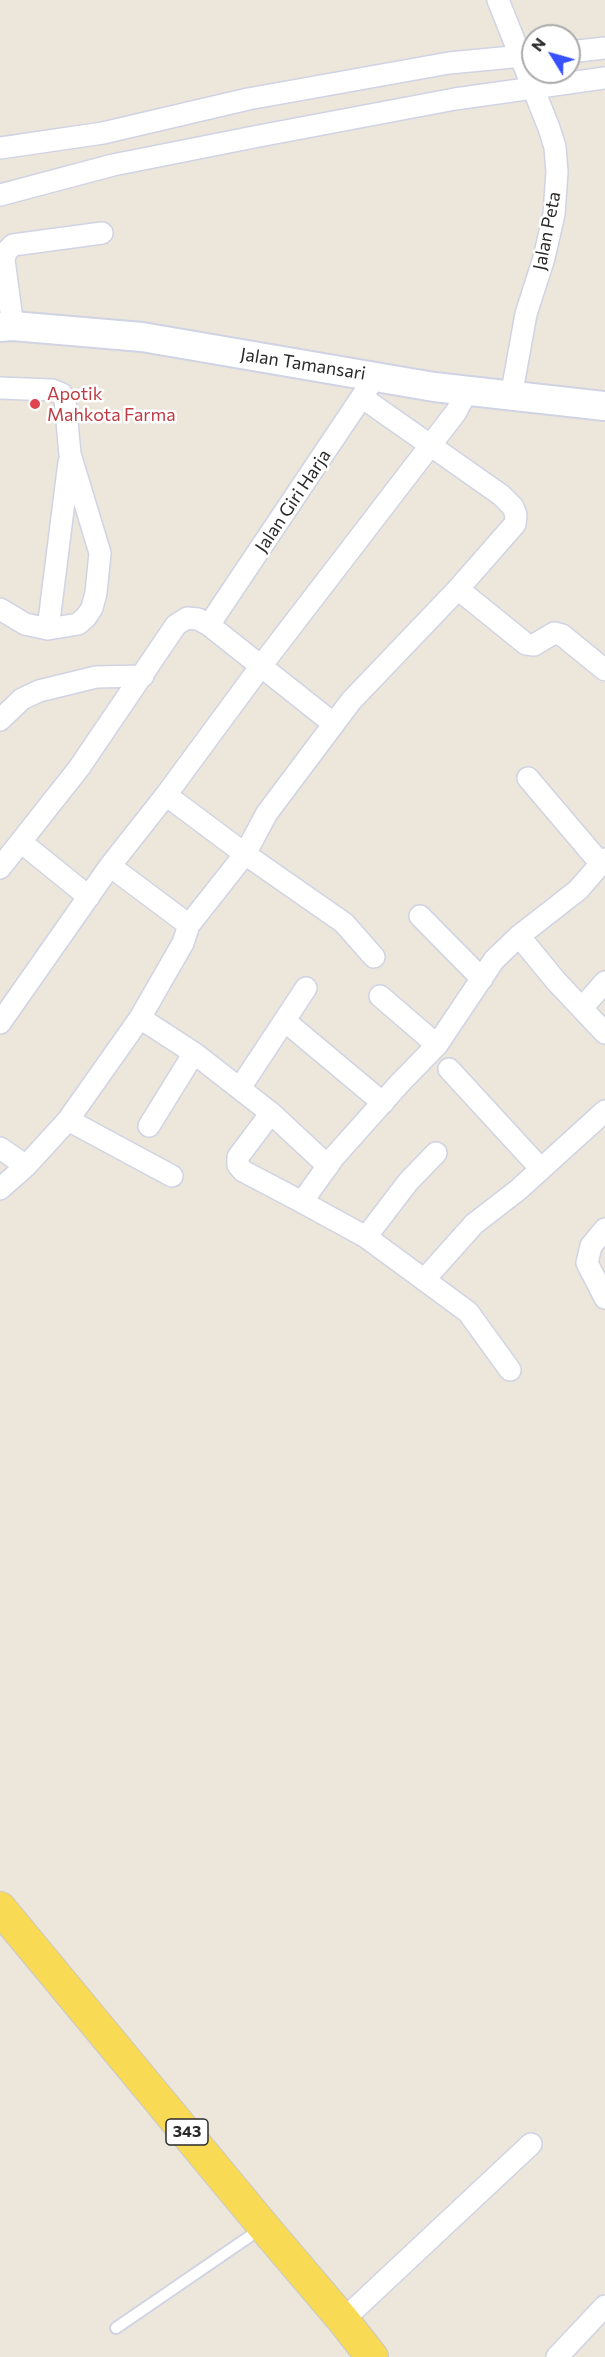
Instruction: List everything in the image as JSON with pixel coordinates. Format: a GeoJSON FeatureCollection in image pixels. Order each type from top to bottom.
{"type":"FeatureCollection","features":[{"type":"Feature","properties":{"kind":"main road","name":"Jalan Tamansari"},"geometry":{"type":"LineString","coordinates":[[7,327],[142,337],[368,387],[434,387],[605,406]]}},
{"type":"Feature","properties":{"kind":"main road","name":"343"},"geometry":{"type":"LineString","coordinates":[[0,1908],[372,2357]]}},
{"type":"Feature","properties":{"kind":"street","name":"Jalan Peta"},"geometry":{"type":"LineString","coordinates":[[498,0],[521,50]]}},
{"type":"Feature","properties":{"kind":"street"},"geometry":{"type":"LineString","coordinates":[[581,51],[605,48]]}},
{"type":"Feature","properties":{"kind":"street"},"geometry":{"type":"LineString","coordinates":[[0,148],[103,134],[248,99],[448,63],[521,68]]}},
{"type":"Feature","properties":{"kind":"street"},"geometry":{"type":"LineString","coordinates":[[0,195],[113,165],[432,103],[521,71]]}},
{"type":"Feature","properties":{"kind":"street"},"geometry":{"type":"LineString","coordinates":[[581,75],[605,78]]}},
{"type":"Feature","properties":{"kind":"street","name":"Jalan Peta"},"geometry":{"type":"LineString","coordinates":[[511,397],[526,314],[544,258],[554,214],[555,147],[534,84]]}},
{"type":"Feature","properties":{"kind":"street"},"geometry":{"type":"LineString","coordinates":[[7,327],[4,260],[6,252],[13,245],[102,232]]}},
{"type":"Feature","properties":{"kind":"street"},"geometry":{"type":"LineString","coordinates":[[0,1189],[26,1166],[68,1120],[140,1018],[183,943],[189,926],[245,854],[267,813],[351,701],[458,589],[515,524],[516,515],[513,507],[501,495],[430,446],[368,387]]}},
{"type":"Feature","properties":{"kind":"street","name":"Jalan Giri Harja"},"geometry":{"type":"LineString","coordinates":[[209,625],[368,387]]}},
{"type":"Feature","properties":{"kind":"street"},"geometry":{"type":"LineString","coordinates":[[0,388],[52,390],[62,394],[65,400],[70,454],[100,553],[92,608],[78,624],[48,628],[25,624],[0,609]]}},
{"type":"Feature","properties":{"kind":"street"},"geometry":{"type":"LineString","coordinates":[[0,1023],[110,866],[456,412],[467,391]]}},
{"type":"Feature","properties":{"kind":"street"},"geometry":{"type":"LineString","coordinates":[[48,628],[70,454]]}},
{"type":"Feature","properties":{"kind":"street"},"geometry":{"type":"LineString","coordinates":[[458,589],[526,644],[534,645],[554,633],[562,635],[605,670]]}},
{"type":"Feature","properties":{"kind":"street"},"geometry":{"type":"LineString","coordinates":[[0,868],[79,768],[177,625],[187,618],[198,619],[209,625],[334,724]]}},
{"type":"Feature","properties":{"kind":"street"},"geometry":{"type":"LineString","coordinates":[[0,720],[22,699],[39,691],[96,677],[143,676]]}},
{"type":"Feature","properties":{"kind":"street"},"geometry":{"type":"LineString","coordinates":[[302,1202],[328,1166],[437,1045],[494,960],[519,936],[578,890],[603,861],[528,778]]}},
{"type":"Feature","properties":{"kind":"street"},"geometry":{"type":"LineString","coordinates":[[166,795],[344,923],[374,957]]}},
{"type":"Feature","properties":{"kind":"street"},"geometry":{"type":"LineString","coordinates":[[21,842],[89,897]]}},
{"type":"Feature","properties":{"kind":"street"},"geometry":{"type":"LineString","coordinates":[[110,866],[189,926]]}},
{"type":"Feature","properties":{"kind":"street"},"geometry":{"type":"LineString","coordinates":[[420,916],[482,979]]}},
{"type":"Feature","properties":{"kind":"street"},"geometry":{"type":"LineString","coordinates":[[519,936],[555,981],[605,1033]]}},
{"type":"Feature","properties":{"kind":"street"},"geometry":{"type":"LineString","coordinates":[[582,1008],[605,982]]}},
{"type":"Feature","properties":{"kind":"street"},"geometry":{"type":"LineString","coordinates":[[240,1088],[306,988]]}},
{"type":"Feature","properties":{"kind":"street"},"geometry":{"type":"LineString","coordinates":[[380,996],[437,1045]]}},
{"type":"Feature","properties":{"kind":"street"},"geometry":{"type":"LineString","coordinates":[[140,1018],[194,1053],[240,1088],[271,1113],[328,1166]]}},
{"type":"Feature","properties":{"kind":"street"},"geometry":{"type":"LineString","coordinates":[[285,1021],[383,1103]]}},
{"type":"Feature","properties":{"kind":"street"},"geometry":{"type":"LineString","coordinates":[[149,1126],[194,1053]]}},
{"type":"Feature","properties":{"kind":"street"},"geometry":{"type":"LineString","coordinates":[[449,1069],[540,1168]]}},
{"type":"Feature","properties":{"kind":"street"},"geometry":{"type":"LineString","coordinates":[[424,1280],[474,1224],[518,1190],[605,1111]]}},
{"type":"Feature","properties":{"kind":"street"},"geometry":{"type":"LineString","coordinates":[[271,1113],[238,1157],[238,1165],[243,1171],[366,1237],[468,1312],[510,1370]]}},
{"type":"Feature","properties":{"kind":"street"},"geometry":{"type":"LineString","coordinates":[[68,1120],[172,1176]]}},
{"type":"Feature","properties":{"kind":"street"},"geometry":{"type":"LineString","coordinates":[[0,1148],[26,1166]]}},
{"type":"Feature","properties":{"kind":"street"},"geometry":{"type":"LineString","coordinates":[[366,1237],[408,1182],[436,1153]]}},
{"type":"Feature","properties":{"kind":"street"},"geometry":{"type":"LineString","coordinates":[[605,1229],[591,1246],[587,1258],[588,1267],[605,1298]]}},
{"type":"Feature","properties":{"kind":"street"},"geometry":{"type":"LineString","coordinates":[[343,2320],[531,2144]]}},
{"type":"Feature","properties":{"kind":"street"},"geometry":{"type":"LineString","coordinates":[[557,2357],[605,2306]]}},
{"type":"Feature","properties":{"kind":"lane"},"geometry":{"type":"LineString","coordinates":[[116,2328],[264,2227]]}},
{"type":"Feature","properties":{"kind":"place","name":"Apotik Mahkota Farma"},"geometry":{"type":"Point","coordinates":[35,404]}}]}
